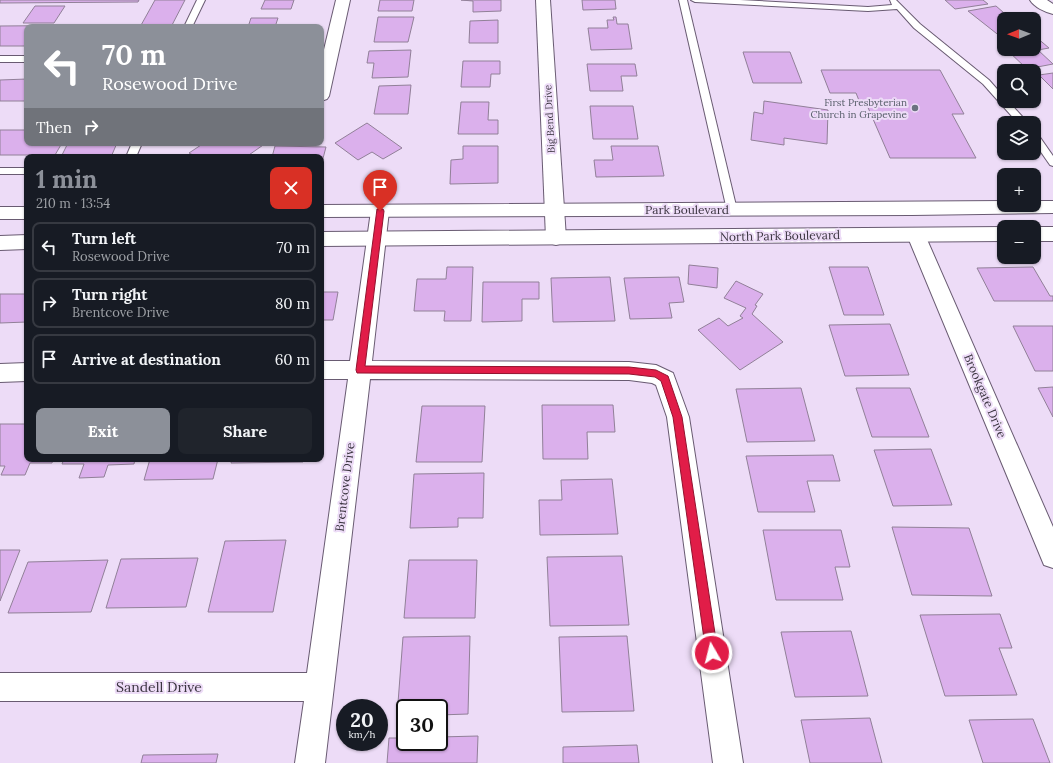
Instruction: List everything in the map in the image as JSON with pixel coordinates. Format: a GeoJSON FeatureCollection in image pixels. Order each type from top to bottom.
{"type":"FeatureCollection","features":[{"type":"Feature","properties":{"kind":"street"},"geometry":{"type":"LineString","coordinates":[[324,83],[343,0]]}},
{"type":"Feature","properties":{"kind":"street","name":"Big Bend Drive"},"geometry":{"type":"LineString","coordinates":[[543,0],[556,238]]}},
{"type":"Feature","properties":{"kind":"street"},"geometry":{"type":"LineString","coordinates":[[1037,0],[1053,10]]}},
{"type":"Feature","properties":{"kind":"street","name":"Park Boulevard"},"geometry":{"type":"LineString","coordinates":[[324,211],[554,211],[1053,207]]}},
{"type":"Feature","properties":{"kind":"street","name":"Brentcove Drive"},"geometry":{"type":"LineString","coordinates":[[310,763],[380,211]]}},
{"type":"Feature","properties":{"kind":"street"},"geometry":{"type":"LineString","coordinates":[[0,213],[24,213]]}},
{"type":"Feature","properties":{"kind":"street","name":"North Park Boulevard"},"geometry":{"type":"LineString","coordinates":[[556,238],[997,234]]}},
{"type":"Feature","properties":{"kind":"street"},"geometry":{"type":"LineString","coordinates":[[1041,234],[1053,234]]}},
{"type":"Feature","properties":{"kind":"street","name":"Brookgate Drive"},"geometry":{"type":"LineString","coordinates":[[916,235],[1053,556]]}},
{"type":"Feature","properties":{"kind":"street"},"geometry":{"type":"LineString","coordinates":[[324,239],[556,238]]}},
{"type":"Feature","properties":{"kind":"street"},"geometry":{"type":"LineString","coordinates":[[0,243],[24,242]]}},
{"type":"Feature","properties":{"kind":"street"},"geometry":{"type":"LineString","coordinates":[[324,370],[629,371],[656,374],[665,379],[678,417],[728,763]]}},
{"type":"Feature","properties":{"kind":"street"},"geometry":{"type":"LineString","coordinates":[[0,372],[24,372]]}},
{"type":"Feature","properties":{"kind":"street","name":"Sandell Drive"},"geometry":{"type":"LineString","coordinates":[[0,687],[319,687]]}},
{"type":"Feature","properties":{"kind":"lane"},"geometry":{"type":"LineString","coordinates":[[189,24],[201,0]]}},
{"type":"Feature","properties":{"kind":"lane"},"geometry":{"type":"LineString","coordinates":[[683,0],[732,210]]}},
{"type":"Feature","properties":{"kind":"lane"},"geometry":{"type":"LineString","coordinates":[[695,0],[868,9],[895,3],[917,26],[986,82],[1017,116]]}},
{"type":"Feature","properties":{"kind":"lane"},"geometry":{"type":"LineString","coordinates":[[0,59],[24,59]]}},
{"type":"Feature","properties":{"kind":"lane"},"geometry":{"type":"LineString","coordinates":[[1041,145],[1053,163]]}},
{"type":"Feature","properties":{"kind":"lane"},"geometry":{"type":"LineString","coordinates":[[0,171],[24,171]]}},
{"type":"Feature","properties":{"kind":"building"},"geometry":{"type":"Polygon","coordinates":[[[0,0],[139,0],[138,2],[0,3],[0,0]]]}},
{"type":"Feature","properties":{"kind":"building"},"geometry":{"type":"Polygon","coordinates":[[[155,0],[185,0],[173,24],[142,24],[155,0]]]}},
{"type":"Feature","properties":{"kind":"building"},"geometry":{"type":"Polygon","coordinates":[[[265,0],[294,0],[291,9],[261,9],[265,0]]]}},
{"type":"Feature","properties":{"kind":"building"},"geometry":{"type":"Polygon","coordinates":[[[380,0],[414,0],[412,11],[378,11],[380,0]]]}},
{"type":"Feature","properties":{"kind":"building"},"geometry":{"type":"Polygon","coordinates":[[[461,0],[501,0],[501,11],[473,12],[473,1],[461,0]]]}},
{"type":"Feature","properties":{"kind":"building"},"geometry":{"type":"Polygon","coordinates":[[[582,0],[615,0],[616,9],[583,10],[582,0]]]}},
{"type":"Feature","properties":{"kind":"building"},"geometry":{"type":"Polygon","coordinates":[[[945,0],[983,0],[988,4],[955,9],[945,0]]]}},
{"type":"Feature","properties":{"kind":"building"},"geometry":{"type":"Polygon","coordinates":[[[35,6],[65,6],[54,23],[23,23],[35,6]]]}},
{"type":"Feature","properties":{"kind":"building"},"geometry":{"type":"Polygon","coordinates":[[[996,6],[1003,12],[997,12],[997,34],[968,11],[996,6]]]}},
{"type":"Feature","properties":{"kind":"building"},"geometry":{"type":"Polygon","coordinates":[[[378,17],[414,17],[408,42],[374,42],[378,17]]]}},
{"type":"Feature","properties":{"kind":"building"},"geometry":{"type":"Polygon","coordinates":[[[613,17],[616,17],[617,24],[628,24],[632,49],[591,50],[588,28],[608,28],[607,20],[614,20],[613,17]]]}},
{"type":"Feature","properties":{"kind":"building"},"geometry":{"type":"Polygon","coordinates":[[[251,18],[278,18],[276,24],[249,24],[251,18]]]}},
{"type":"Feature","properties":{"kind":"building"},"geometry":{"type":"Polygon","coordinates":[[[498,20],[498,43],[469,43],[470,21],[498,20]]]}},
{"type":"Feature","properties":{"kind":"building"},"geometry":{"type":"Polygon","coordinates":[[[0,26],[24,26],[24,46],[0,46],[0,26]]]}},
{"type":"Feature","properties":{"kind":"building"},"geometry":{"type":"Polygon","coordinates":[[[1041,41],[1049,48],[1041,49],[1041,41]]]}},
{"type":"Feature","properties":{"kind":"building"},"geometry":{"type":"Polygon","coordinates":[[[411,50],[408,77],[372,78],[374,63],[367,63],[369,51],[411,50]]]}},
{"type":"Feature","properties":{"kind":"building"},"geometry":{"type":"Polygon","coordinates":[[[743,52],[790,52],[802,83],[753,83],[743,52]]]}},
{"type":"Feature","properties":{"kind":"building"},"geometry":{"type":"Polygon","coordinates":[[[1041,53],[1053,64],[1041,66],[1041,64],[1022,64],[1013,56],[1041,56],[1041,53]]]}},
{"type":"Feature","properties":{"kind":"building"},"geometry":{"type":"Polygon","coordinates":[[[463,61],[500,61],[500,74],[491,74],[490,87],[461,87],[463,61]]]}},
{"type":"Feature","properties":{"kind":"building"},"geometry":{"type":"Polygon","coordinates":[[[587,64],[635,64],[637,76],[621,76],[623,91],[590,91],[587,64]]]}},
{"type":"Feature","properties":{"kind":"building","name":"First Presbyterian Church in Grapevine"},"geometry":{"type":"Polygon","coordinates":[[[821,70],[940,70],[964,114],[952,114],[976,158],[890,158],[866,103],[860,103],[856,93],[830,93],[821,70]]]}},
{"type":"Feature","properties":{"kind":"building"},"geometry":{"type":"Polygon","coordinates":[[[1053,73],[1053,89],[1041,77],[1041,75],[1053,73]]]}},
{"type":"Feature","properties":{"kind":"building"},"geometry":{"type":"Polygon","coordinates":[[[24,79],[24,101],[0,101],[0,80],[24,79]]]}},
{"type":"Feature","properties":{"kind":"building"},"geometry":{"type":"Polygon","coordinates":[[[411,85],[408,114],[374,114],[379,86],[411,85]]]}},
{"type":"Feature","properties":{"kind":"building"},"geometry":{"type":"Polygon","coordinates":[[[764,101],[828,110],[827,144],[784,138],[784,145],[751,140],[754,112],[763,114],[764,101]]]}},
{"type":"Feature","properties":{"kind":"building"},"geometry":{"type":"Polygon","coordinates":[[[461,102],[489,102],[488,120],[498,120],[498,134],[458,134],[461,102]]]}},
{"type":"Feature","properties":{"kind":"building"},"geometry":{"type":"Polygon","coordinates":[[[590,106],[633,106],[638,139],[593,139],[590,106]]]}},
{"type":"Feature","properties":{"kind":"building"},"geometry":{"type":"Polygon","coordinates":[[[367,123],[402,148],[383,159],[372,152],[358,160],[335,143],[367,123]]]}},
{"type":"Feature","properties":{"kind":"building"},"geometry":{"type":"Polygon","coordinates":[[[0,130],[24,130],[24,146],[60,146],[56,154],[0,155],[0,130]]]}},
{"type":"Feature","properties":{"kind":"building"},"geometry":{"type":"Polygon","coordinates":[[[66,146],[116,146],[112,154],[62,154],[66,146]]]}},
{"type":"Feature","properties":{"kind":"building"},"geometry":{"type":"Polygon","coordinates":[[[200,146],[262,146],[250,154],[189,153],[200,146]]]}},
{"type":"Feature","properties":{"kind":"building"},"geometry":{"type":"Polygon","coordinates":[[[275,146],[326,147],[324,155],[273,154],[275,146]]]}},
{"type":"Feature","properties":{"kind":"building"},"geometry":{"type":"Polygon","coordinates":[[[463,146],[498,146],[498,183],[450,184],[451,160],[463,159],[463,146]]]}},
{"type":"Feature","properties":{"kind":"building"},"geometry":{"type":"Polygon","coordinates":[[[611,146],[658,146],[664,176],[596,177],[594,160],[613,160],[611,146]]]}},
{"type":"Feature","properties":{"kind":"building"},"geometry":{"type":"Polygon","coordinates":[[[689,265],[718,268],[717,288],[688,284],[689,265]]]}},
{"type":"Feature","properties":{"kind":"building"},"geometry":{"type":"Polygon","coordinates":[[[447,267],[473,267],[471,321],[444,321],[445,311],[414,311],[417,279],[446,279],[447,267]]]}},
{"type":"Feature","properties":{"kind":"building"},"geometry":{"type":"Polygon","coordinates":[[[829,267],[868,267],[884,315],[844,315],[829,267]]]}},
{"type":"Feature","properties":{"kind":"building"},"geometry":{"type":"Polygon","coordinates":[[[1033,267],[1050,296],[1053,296],[1053,301],[994,301],[977,268],[1033,267]]]}},
{"type":"Feature","properties":{"kind":"building"},"geometry":{"type":"Polygon","coordinates":[[[610,277],[615,321],[553,322],[551,278],[610,277]]]}},
{"type":"Feature","properties":{"kind":"building"},"geometry":{"type":"Polygon","coordinates":[[[679,277],[684,302],[669,303],[672,318],[630,319],[624,278],[679,277]]]}},
{"type":"Feature","properties":{"kind":"building"},"geometry":{"type":"Polygon","coordinates":[[[736,281],[763,294],[755,305],[757,306],[752,314],[783,342],[740,370],[698,330],[719,318],[728,326],[743,318],[740,316],[746,308],[724,298],[736,281]]]}},
{"type":"Feature","properties":{"kind":"building"},"geometry":{"type":"Polygon","coordinates":[[[483,282],[539,282],[539,299],[522,299],[522,321],[482,322],[483,282]]]}},
{"type":"Feature","properties":{"kind":"building"},"geometry":{"type":"Polygon","coordinates":[[[324,292],[338,292],[333,320],[324,320],[324,292]]]}},
{"type":"Feature","properties":{"kind":"building"},"geometry":{"type":"Polygon","coordinates":[[[0,294],[24,294],[24,322],[0,323],[0,294]]]}},
{"type":"Feature","properties":{"kind":"building"},"geometry":{"type":"Polygon","coordinates":[[[890,324],[909,375],[845,376],[829,325],[890,324]]]}},
{"type":"Feature","properties":{"kind":"building"},"geometry":{"type":"Polygon","coordinates":[[[1013,326],[1053,326],[1053,371],[1035,371],[1013,326]]]}},
{"type":"Feature","properties":{"kind":"building"},"geometry":{"type":"Polygon","coordinates":[[[1053,387],[1053,417],[1038,388],[1053,387]]]}},
{"type":"Feature","properties":{"kind":"building"},"geometry":{"type":"Polygon","coordinates":[[[801,388],[815,441],[747,442],[736,389],[801,388]]]}},
{"type":"Feature","properties":{"kind":"building"},"geometry":{"type":"Polygon","coordinates":[[[856,388],[910,388],[929,437],[872,437],[856,388]]]}},
{"type":"Feature","properties":{"kind":"building"},"geometry":{"type":"Polygon","coordinates":[[[542,405],[613,405],[615,432],[587,432],[588,459],[543,459],[542,405]]]}},
{"type":"Feature","properties":{"kind":"building"},"geometry":{"type":"Polygon","coordinates":[[[422,406],[485,406],[482,462],[416,462],[422,406]]]}},
{"type":"Feature","properties":{"kind":"building"},"geometry":{"type":"Polygon","coordinates":[[[0,424],[24,424],[24,462],[52,462],[30,463],[25,475],[1,475],[5,466],[0,466],[0,424]]]}},
{"type":"Feature","properties":{"kind":"building"},"geometry":{"type":"Polygon","coordinates":[[[931,449],[952,505],[893,506],[874,450],[931,449]]]}},
{"type":"Feature","properties":{"kind":"building"},"geometry":{"type":"Polygon","coordinates":[[[833,455],[840,481],[807,481],[815,512],[758,512],[746,456],[833,455]]]}},
{"type":"Feature","properties":{"kind":"building"},"geometry":{"type":"Polygon","coordinates":[[[63,462],[134,462],[134,464],[108,465],[104,477],[79,478],[84,464],[62,464],[63,462]]]}},
{"type":"Feature","properties":{"kind":"building"},"geometry":{"type":"Polygon","coordinates":[[[149,462],[217,462],[213,479],[144,480],[149,462]]]}},
{"type":"Feature","properties":{"kind":"building"},"geometry":{"type":"Polygon","coordinates":[[[231,462],[303,462],[231,463],[231,462]]]}},
{"type":"Feature","properties":{"kind":"building"},"geometry":{"type":"Polygon","coordinates":[[[484,473],[483,518],[458,518],[458,527],[410,528],[414,474],[484,473]]]}},
{"type":"Feature","properties":{"kind":"building"},"geometry":{"type":"Polygon","coordinates":[[[612,479],[618,534],[540,535],[539,500],[562,500],[561,480],[612,479]]]}},
{"type":"Feature","properties":{"kind":"building"},"geometry":{"type":"Polygon","coordinates":[[[892,527],[969,528],[992,596],[912,595],[892,527]]]}},
{"type":"Feature","properties":{"kind":"building"},"geometry":{"type":"Polygon","coordinates":[[[763,530],[841,530],[850,567],[835,567],[843,600],[776,600],[763,530]]]}},
{"type":"Feature","properties":{"kind":"building"},"geometry":{"type":"Polygon","coordinates":[[[286,540],[273,612],[208,612],[225,541],[286,540]]]}},
{"type":"Feature","properties":{"kind":"building"},"geometry":{"type":"Polygon","coordinates":[[[0,550],[20,550],[0,601],[0,550]]]}},
{"type":"Feature","properties":{"kind":"building"},"geometry":{"type":"Polygon","coordinates":[[[622,556],[629,625],[550,626],[547,557],[622,556]]]}},
{"type":"Feature","properties":{"kind":"building"},"geometry":{"type":"Polygon","coordinates":[[[198,558],[186,607],[106,608],[121,559],[198,558]]]}},
{"type":"Feature","properties":{"kind":"building"},"geometry":{"type":"Polygon","coordinates":[[[108,560],[91,612],[8,613],[28,562],[108,560]]]}},
{"type":"Feature","properties":{"kind":"building"},"geometry":{"type":"Polygon","coordinates":[[[409,560],[477,560],[475,618],[404,618],[409,560]]]}},
{"type":"Feature","properties":{"kind":"building"},"geometry":{"type":"Polygon","coordinates":[[[1000,614],[1012,648],[999,648],[1017,695],[945,696],[920,615],[1000,614]]]}},
{"type":"Feature","properties":{"kind":"building"},"geometry":{"type":"Polygon","coordinates":[[[851,631],[868,696],[795,697],[781,632],[851,631]]]}},
{"type":"Feature","properties":{"kind":"building"},"geometry":{"type":"Polygon","coordinates":[[[470,636],[468,714],[448,715],[448,699],[398,699],[403,637],[470,636]]]}},
{"type":"Feature","properties":{"kind":"building"},"geometry":{"type":"Polygon","coordinates":[[[627,636],[634,711],[562,712],[559,637],[627,636]]]}},
{"type":"Feature","properties":{"kind":"building"},"geometry":{"type":"Polygon","coordinates":[[[870,718],[882,763],[810,763],[801,720],[870,718]]]}},
{"type":"Feature","properties":{"kind":"building"},"geometry":{"type":"Polygon","coordinates":[[[1033,719],[1050,763],[983,763],[969,720],[1033,719]]]}},
{"type":"Feature","properties":{"kind":"building"},"geometry":{"type":"Polygon","coordinates":[[[478,736],[477,763],[387,763],[389,738],[396,738],[396,751],[448,751],[448,737],[478,736]]]}},
{"type":"Feature","properties":{"kind":"building"},"geometry":{"type":"Polygon","coordinates":[[[637,745],[639,763],[563,763],[563,747],[637,745]]]}},
{"type":"Feature","properties":{"kind":"building"},"geometry":{"type":"Polygon","coordinates":[[[218,754],[216,763],[141,763],[143,755],[218,754]]]}},
{"type":"Feature","properties":{"kind":"place","name":"First Presbyterian Church in Grapevine"},"geometry":{"type":"Point","coordinates":[915,108]}},
{"type":"Feature","properties":{"kind":"route"},"geometry":{"type":"LineString","coordinates":[[380,211],[360,370],[629,371],[656,374],[665,379],[678,417],[712,653]]}}]}
